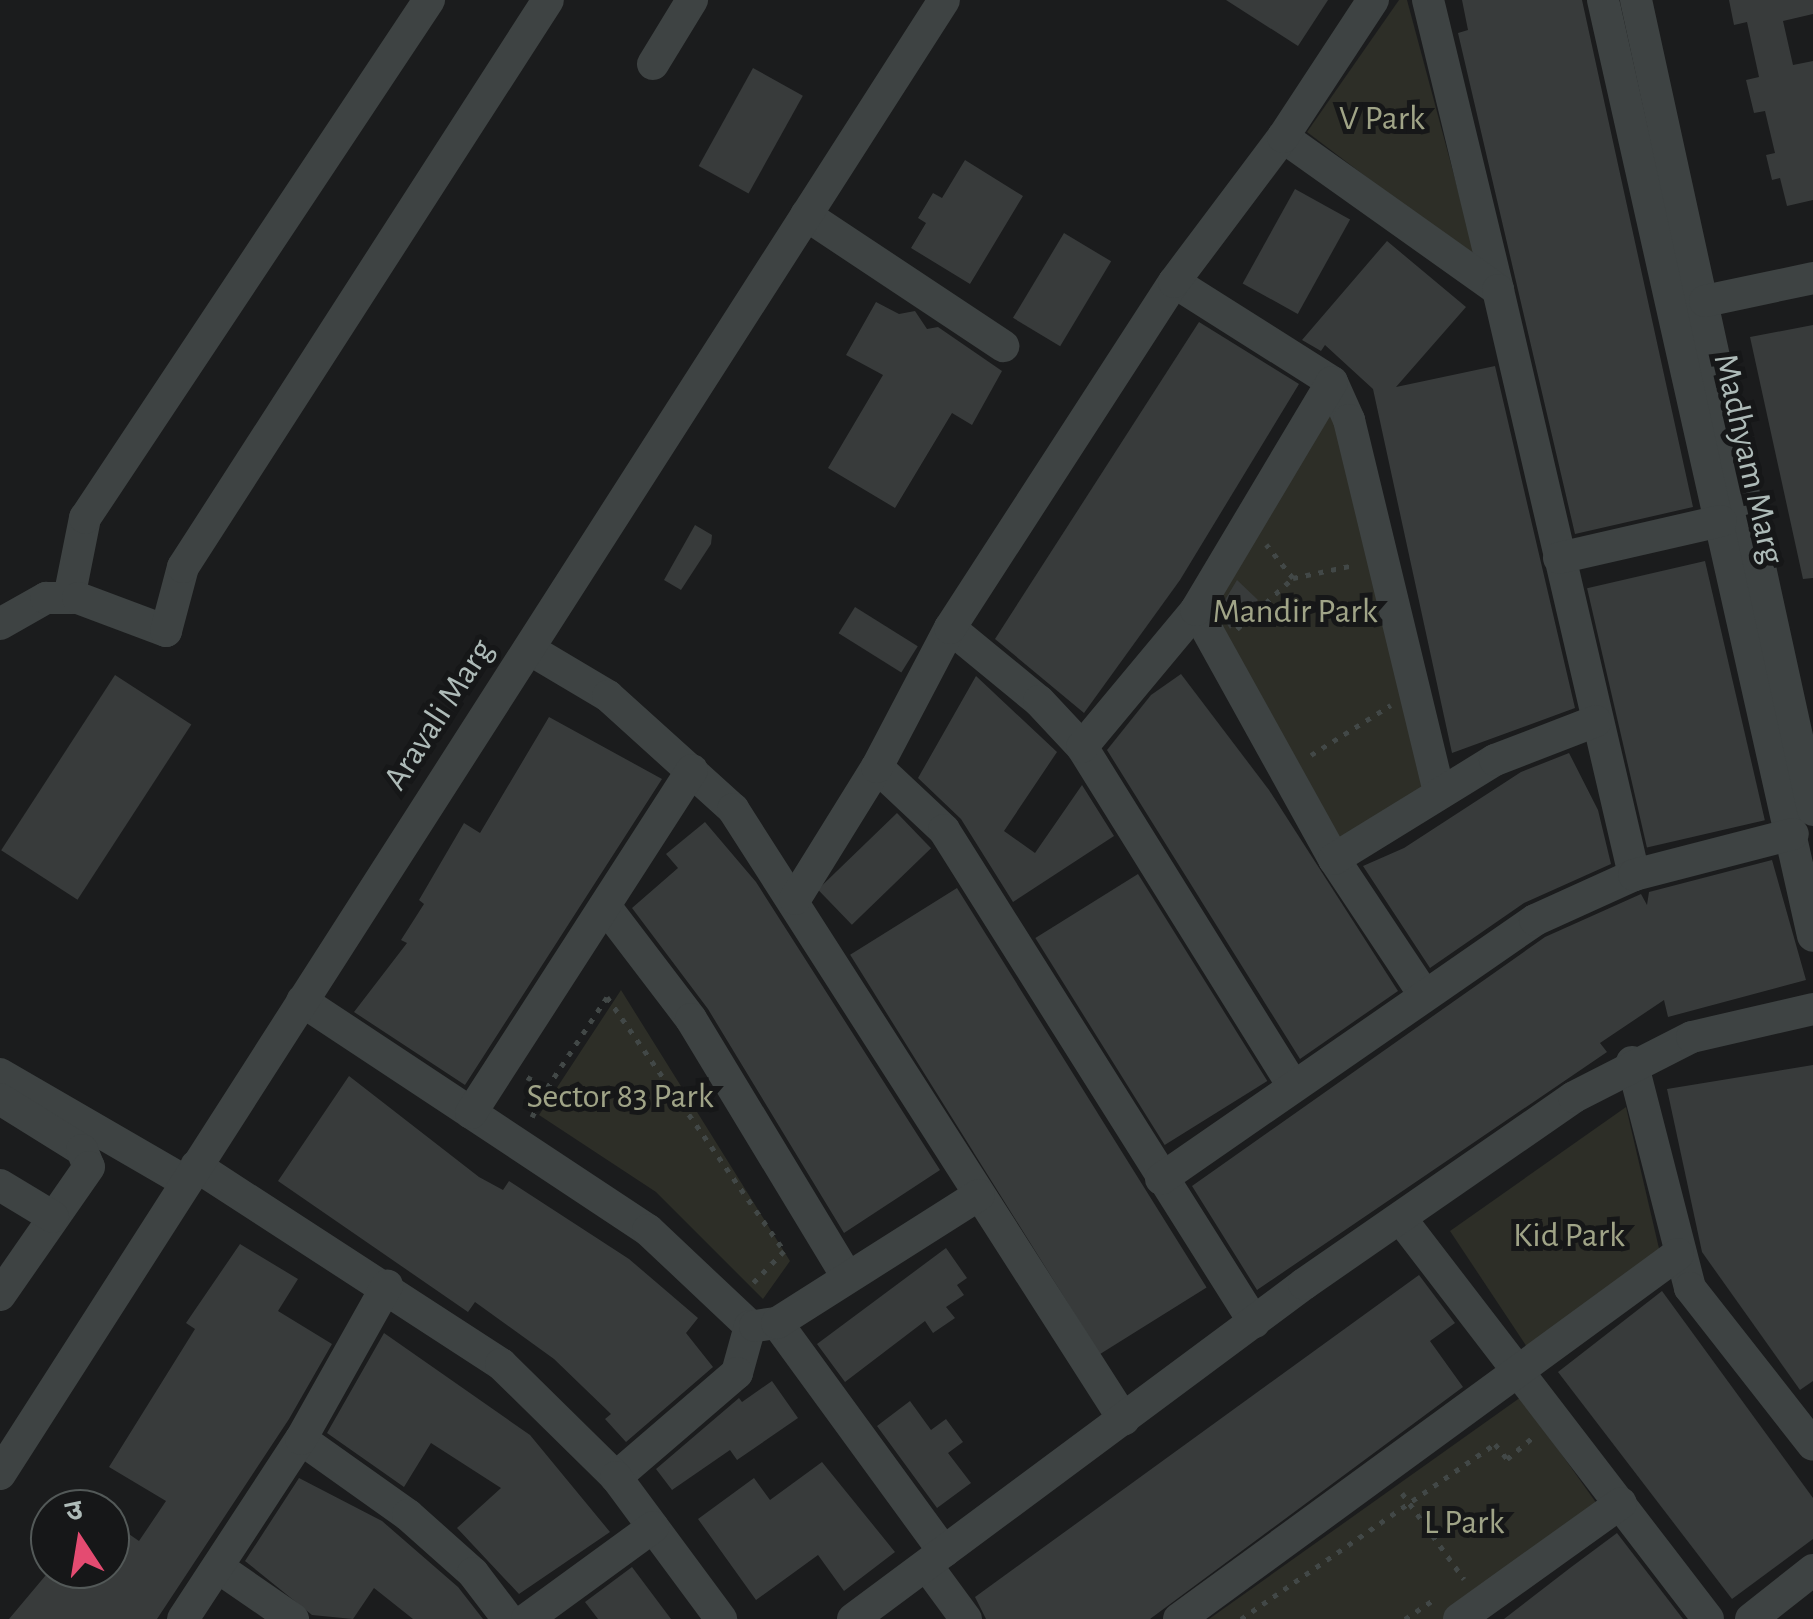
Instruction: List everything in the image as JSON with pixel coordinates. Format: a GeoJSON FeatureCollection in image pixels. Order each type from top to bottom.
{"type":"FeatureCollection","features":[{"type":"Feature","properties":{"kind":"street"},"geometry":{"type":"LineString","coordinates":[[69,598],[86,518],[429,0]]}},
{"type":"Feature","properties":{"kind":"street"},"geometry":{"type":"LineString","coordinates":[[0,624],[46,598],[69,598],[166,631],[184,568],[548,0]]}},
{"type":"Feature","properties":{"kind":"street"},"geometry":{"type":"LineString","coordinates":[[653,64],[692,0]]}},
{"type":"Feature","properties":{"kind":"street","name":"Aravali Marg"},"geometry":{"type":"LineString","coordinates":[[0,1474],[944,0]]}},
{"type":"Feature","properties":{"kind":"street"},"geometry":{"type":"LineString","coordinates":[[795,898],[877,767],[950,628],[1174,282],[1283,137],[1373,0]]}},
{"type":"Feature","properties":{"kind":"street"},"geometry":{"type":"LineString","coordinates":[[1428,0],[1634,875]]}},
{"type":"Feature","properties":{"kind":"street","name":"Madhyam Marg"},"geometry":{"type":"LineString","coordinates":[[1603,0],[1721,521],[1803,822]]}},
{"type":"Feature","properties":{"kind":"street","name":"Madhyam Marg"},"geometry":{"type":"LineString","coordinates":[[1636,0],[1705,301],[1803,822],[1813,936]]}},
{"type":"Feature","properties":{"kind":"street"},"geometry":{"type":"LineString","coordinates":[[1283,137],[1498,290]]}},
{"type":"Feature","properties":{"kind":"street"},"geometry":{"type":"LineString","coordinates":[[806,215],[1003,346]]}},
{"type":"Feature","properties":{"kind":"street"},"geometry":{"type":"LineString","coordinates":[[1705,301],[1813,278]]}},
{"type":"Feature","properties":{"kind":"street"},"geometry":{"type":"LineString","coordinates":[[1174,282],[1332,382],[1349,420],[1439,791]]}},
{"type":"Feature","properties":{"kind":"street"},"geometry":{"type":"LineString","coordinates":[[1082,747],[1196,610],[1332,382]]}},
{"type":"Feature","properties":{"kind":"street"},"geometry":{"type":"LineString","coordinates":[[1559,558],[1721,521]]}},
{"type":"Feature","properties":{"kind":"street"},"geometry":{"type":"LineString","coordinates":[[1196,610],[1334,859],[1425,996]]}},
{"type":"Feature","properties":{"kind":"street"},"geometry":{"type":"LineString","coordinates":[[950,628],[1038,700],[1082,747],[1292,1084]]}},
{"type":"Feature","properties":{"kind":"street"},"geometry":{"type":"LineString","coordinates":[[529,649],[608,696],[732,809],[795,898],[978,1195],[1124,1420]]}},
{"type":"Feature","properties":{"kind":"street"},"geometry":{"type":"LineString","coordinates":[[1334,859],[1494,760],[1596,721]]}},
{"type":"Feature","properties":{"kind":"street"},"geometry":{"type":"LineString","coordinates":[[877,767],[944,830],[1254,1322]]}},
{"type":"Feature","properties":{"kind":"street"},"geometry":{"type":"LineString","coordinates":[[471,1113],[692,770]]}},
{"type":"Feature","properties":{"kind":"street"},"geometry":{"type":"LineString","coordinates":[[1161,1179],[1292,1084],[1534,920],[1634,875],[1803,822]]}},
{"type":"Feature","properties":{"kind":"street"},"geometry":{"type":"LineString","coordinates":[[605,906],[692,1020],[846,1278]]}},
{"type":"Feature","properties":{"kind":"street"},"geometry":{"type":"LineString","coordinates":[[302,1001],[648,1230],[763,1325],[936,1560],[966,1619]]}},
{"type":"Feature","properties":{"kind":"street"},"geometry":{"type":"LineString","coordinates":[[853,1619],[1254,1322],[1632,1062],[1692,1037],[1813,1009]]}},
{"type":"Feature","properties":{"kind":"street"},"geometry":{"type":"LineString","coordinates":[[1632,1062],[1678,1254],[1690,1288],[1813,1445]]}},
{"type":"Feature","properties":{"kind":"street"},"geometry":{"type":"LineString","coordinates":[[0,1074],[191,1174],[387,1286],[501,1364],[616,1477],[721,1619]]}},
{"type":"Feature","properties":{"kind":"street"},"geometry":{"type":"LineString","coordinates":[[0,1100],[89,1159],[0,1295]]}},
{"type":"Feature","properties":{"kind":"street"},"geometry":{"type":"LineString","coordinates":[[0,1184],[53,1217]]}},
{"type":"Feature","properties":{"kind":"street"},"geometry":{"type":"LineString","coordinates":[[616,1477],[737,1373],[763,1325],[978,1195]]}},
{"type":"Feature","properties":{"kind":"street"},"geometry":{"type":"LineString","coordinates":[[1401,1220],[1522,1372],[1708,1619]]}},
{"type":"Feature","properties":{"kind":"street"},"geometry":{"type":"LineString","coordinates":[[1179,1619],[1522,1372],[1678,1254]]}},
{"type":"Feature","properties":{"kind":"street"},"geometry":{"type":"LineString","coordinates":[[183,1619],[301,1439],[387,1286]]}},
{"type":"Feature","properties":{"kind":"street"},"geometry":{"type":"LineString","coordinates":[[301,1439],[408,1514],[473,1574],[508,1619]]}},
{"type":"Feature","properties":{"kind":"street"},"geometry":{"type":"LineString","coordinates":[[1459,1619],[1622,1503]]}},
{"type":"Feature","properties":{"kind":"street"},"geometry":{"type":"LineString","coordinates":[[527,1619],[653,1528]]}},
{"type":"Feature","properties":{"kind":"street"},"geometry":{"type":"LineString","coordinates":[[219,1568],[293,1619]]}},
{"type":"Feature","properties":{"kind":"street"},"geometry":{"type":"LineString","coordinates":[[1751,1619],[1813,1570]]}},
{"type":"Feature","properties":{"kind":"path"},"geometry":{"type":"LineString","coordinates":[[1248,522],[1293,578]]}},
{"type":"Feature","properties":{"kind":"path"},"geometry":{"type":"LineString","coordinates":[[1242,648],[1233,632],[1293,578],[1361,564]]}},
{"type":"Feature","properties":{"kind":"path"},"geometry":{"type":"LineString","coordinates":[[1296,742],[1306,758],[1414,690]]}},
{"type":"Feature","properties":{"kind":"path"},"geometry":{"type":"LineString","coordinates":[[546,1127],[530,1116],[607,998],[784,1251],[746,1290],[733,1277]]}},
{"type":"Feature","properties":{"kind":"path"},"geometry":{"type":"LineString","coordinates":[[503,1063],[546,1088]]}},
{"type":"Feature","properties":{"kind":"path"},"geometry":{"type":"LineString","coordinates":[[1241,1619],[1496,1444],[1507,1459],[1537,1434],[1548,1446]]}},
{"type":"Feature","properties":{"kind":"path"},"geometry":{"type":"LineString","coordinates":[[1410,1505],[1464,1579]]}},
{"type":"Feature","properties":{"kind":"path"},"geometry":{"type":"LineString","coordinates":[[1405,1619],[1479,1570]]}},
{"type":"Feature","properties":{"kind":"green space","name":"V Park"},"geometry":{"type":"Polygon","coordinates":[[[1399,0],[1407,0],[1477,261],[1307,132],[1399,0]]]}},
{"type":"Feature","properties":{"kind":"green space","name":"Mandir Park"},"geometry":{"type":"Polygon","coordinates":[[[1332,382],[1439,791],[1334,859],[1196,610],[1332,382]]]}},
{"type":"Feature","properties":{"kind":"green space","name":"Sector 83 Park"},"geometry":{"type":"Polygon","coordinates":[[[621,990],[790,1261],[763,1299],[656,1192],[539,1115],[621,990]]]}},
{"type":"Feature","properties":{"kind":"green space","name":"Kid Park"},"geometry":{"type":"Polygon","coordinates":[[[1626,1107],[1661,1257],[1531,1353],[1450,1231],[1626,1107]]]}},
{"type":"Feature","properties":{"kind":"green space","name":"L Park"},"geometry":{"type":"Polygon","coordinates":[[[1521,1397],[1602,1511],[1450,1619],[1209,1619],[1521,1397]]]}},
{"type":"Feature","properties":{"kind":"building"},"geometry":{"type":"Polygon","coordinates":[[[1226,0],[1328,0],[1298,46],[1226,0]]]}},
{"type":"Feature","properties":{"kind":"building"},"geometry":{"type":"Polygon","coordinates":[[[1462,0],[1582,0],[1693,507],[1575,534],[1458,33],[1468,30],[1462,0]]]}},
{"type":"Feature","properties":{"kind":"building"},"geometry":{"type":"Polygon","coordinates":[[[1729,0],[1813,0],[1813,14],[1783,21],[1793,65],[1813,61],[1813,200],[1787,206],[1780,178],[1772,180],[1766,155],[1775,153],[1765,111],[1754,113],[1746,80],[1759,77],[1747,22],[1734,25],[1729,0]]]}},
{"type":"Feature","properties":{"kind":"building"},"geometry":{"type":"Polygon","coordinates":[[[753,68],[803,96],[749,194],[699,166],[753,68]]]}},
{"type":"Feature","properties":{"kind":"building"},"geometry":{"type":"Polygon","coordinates":[[[965,160],[1023,196],[970,284],[911,248],[926,223],[918,218],[933,193],[942,198],[965,160]]]}},
{"type":"Feature","properties":{"kind":"building"},"geometry":{"type":"Polygon","coordinates":[[[1295,189],[1350,220],[1298,314],[1243,283],[1295,189]]]}},
{"type":"Feature","properties":{"kind":"building"},"geometry":{"type":"Polygon","coordinates":[[[1064,233],[1111,261],[1060,346],[1013,318],[1064,233]]]}},
{"type":"Feature","properties":{"kind":"building"},"geometry":{"type":"Polygon","coordinates":[[[1387,241],[1466,307],[1396,387],[1495,366],[1575,708],[1452,753],[1373,389],[1325,345],[1321,351],[1302,340],[1387,241]]]}},
{"type":"Feature","properties":{"kind":"building"},"geometry":{"type":"Polygon","coordinates":[[[876,302],[899,314],[915,311],[927,329],[938,327],[1002,371],[972,425],[952,413],[895,508],[828,468],[883,375],[846,355],[876,302]]]}},
{"type":"Feature","properties":{"kind":"building"},"geometry":{"type":"Polygon","coordinates":[[[1199,322],[1299,384],[1180,580],[1084,713],[995,639],[1199,322]]]}},
{"type":"Feature","properties":{"kind":"building"},"geometry":{"type":"Polygon","coordinates":[[[1813,325],[1813,578],[1803,579],[1750,337],[1813,325]]]}},
{"type":"Feature","properties":{"kind":"building"},"geometry":{"type":"Polygon","coordinates":[[[695,525],[712,535],[711,544],[681,590],[664,580],[695,525]]]}},
{"type":"Feature","properties":{"kind":"building"},"geometry":{"type":"Polygon","coordinates":[[[1705,561],[1765,820],[1647,847],[1587,588],[1705,561]]]}},
{"type":"Feature","properties":{"kind":"building"},"geometry":{"type":"Polygon","coordinates":[[[1237,580],[1258,600],[1230,629],[1219,610],[1237,580]]]}},
{"type":"Feature","properties":{"kind":"building"},"geometry":{"type":"Polygon","coordinates":[[[855,607],[918,646],[901,673],[839,633],[855,607]]]}},
{"type":"Feature","properties":{"kind":"building"},"geometry":{"type":"Polygon","coordinates":[[[1181,674],[1269,790],[1398,991],[1300,1059],[1107,750],[1151,695],[1181,674]]]}},
{"type":"Feature","properties":{"kind":"building"},"geometry":{"type":"Polygon","coordinates":[[[115,675],[191,725],[77,900],[1,850],[115,675]]]}},
{"type":"Feature","properties":{"kind":"building"},"geometry":{"type":"Polygon","coordinates":[[[976,676],[1057,752],[1004,831],[1035,853],[1082,785],[1114,836],[1013,902],[961,819],[918,778],[976,676]]]}},
{"type":"Feature","properties":{"kind":"building"},"geometry":{"type":"Polygon","coordinates":[[[549,717],[662,779],[465,1085],[354,1012],[407,943],[401,940],[424,904],[419,900],[464,823],[480,833],[549,717]]]}},
{"type":"Feature","properties":{"kind":"building"},"geometry":{"type":"Polygon","coordinates":[[[1569,753],[1598,810],[1611,864],[1524,903],[1430,968],[1363,866],[1404,848],[1521,772],[1569,753]]]}},
{"type":"Feature","properties":{"kind":"building"},"geometry":{"type":"Polygon","coordinates":[[[897,813],[931,848],[852,925],[818,889],[897,813]]]}},
{"type":"Feature","properties":{"kind":"building"},"geometry":{"type":"Polygon","coordinates":[[[705,822],[756,882],[940,1170],[844,1233],[708,1009],[632,908],[678,868],[666,854],[705,822]]]}},
{"type":"Feature","properties":{"kind":"building"},"geometry":{"type":"Polygon","coordinates":[[[1772,860],[1806,980],[1668,1017],[1664,1000],[1600,1043],[1607,1052],[1257,1290],[1192,1186],[1545,937],[1641,894],[1647,905],[1649,892],[1772,860]]]}},
{"type":"Feature","properties":{"kind":"building"},"geometry":{"type":"Polygon","coordinates":[[[1138,874],[1267,1081],[1165,1145],[1035,938],[1138,874]]]}},
{"type":"Feature","properties":{"kind":"building"},"geometry":{"type":"Polygon","coordinates":[[[957,888],[1207,1287],[1100,1354],[850,955],[957,888]]]}},
{"type":"Feature","properties":{"kind":"building"},"geometry":{"type":"Polygon","coordinates":[[[1813,1065],[1813,1381],[1800,1390],[1702,1252],[1667,1089],[1813,1065]]]}},
{"type":"Feature","properties":{"kind":"building"},"geometry":{"type":"Polygon","coordinates":[[[349,1076],[479,1177],[503,1190],[509,1181],[629,1259],[698,1318],[686,1333],[713,1367],[626,1442],[605,1419],[611,1414],[554,1359],[475,1302],[468,1312],[278,1181],[349,1076]]]}},
{"type":"Feature","properties":{"kind":"building"},"geometry":{"type":"Polygon","coordinates":[[[240,1244],[298,1279],[278,1311],[332,1344],[289,1419],[157,1619],[9,1619],[34,1589],[130,1589],[130,1535],[139,1541],[166,1501],[109,1467],[195,1329],[186,1323],[240,1244]]]}},
{"type":"Feature","properties":{"kind":"building"},"geometry":{"type":"Polygon","coordinates":[[[946,1248],[967,1278],[957,1285],[964,1295],[946,1307],[955,1318],[933,1333],[925,1321],[845,1382],[817,1344],[946,1248]]]}},
{"type":"Feature","properties":{"kind":"building"},"geometry":{"type":"Polygon","coordinates":[[[1419,1275],[1455,1323],[1430,1341],[1463,1387],[1150,1619],[986,1619],[975,1597],[1419,1275]]]}},
{"type":"Feature","properties":{"kind":"building"},"geometry":{"type":"Polygon","coordinates":[[[1662,1291],[1813,1498],[1813,1539],[1732,1599],[1558,1372],[1662,1291]]]}},
{"type":"Feature","properties":{"kind":"building"},"geometry":{"type":"Polygon","coordinates":[[[384,1333],[530,1435],[610,1532],[519,1594],[457,1528],[501,1488],[431,1443],[404,1487],[327,1433],[384,1333]]]}},
{"type":"Feature","properties":{"kind":"building"},"geometry":{"type":"Polygon","coordinates":[[[772,1381],[798,1418],[737,1460],[730,1450],[672,1490],[656,1469],[739,1398],[742,1402],[772,1381]]]}},
{"type":"Feature","properties":{"kind":"building"},"geometry":{"type":"Polygon","coordinates":[[[910,1401],[931,1430],[946,1419],[963,1442],[948,1453],[971,1483],[937,1508],[877,1426],[910,1401]]]}},
{"type":"Feature","properties":{"kind":"building"},"geometry":{"type":"Polygon","coordinates":[[[822,1462],[895,1552],[844,1591],[818,1555],[756,1600],[698,1519],[754,1478],[770,1500],[822,1462]]]}},
{"type":"Feature","properties":{"kind":"building"},"geometry":{"type":"Polygon","coordinates":[[[299,1478],[382,1521],[458,1587],[483,1619],[413,1619],[374,1588],[353,1619],[312,1615],[245,1561],[299,1478]]]}},
{"type":"Feature","properties":{"kind":"building"},"geometry":{"type":"Polygon","coordinates":[[[1617,1533],[1683,1619],[1504,1619],[1570,1568],[1617,1533]]]}},
{"type":"Feature","properties":{"kind":"building"},"geometry":{"type":"Polygon","coordinates":[[[632,1567],[671,1619],[598,1619],[585,1602],[632,1567]]]}}]}
